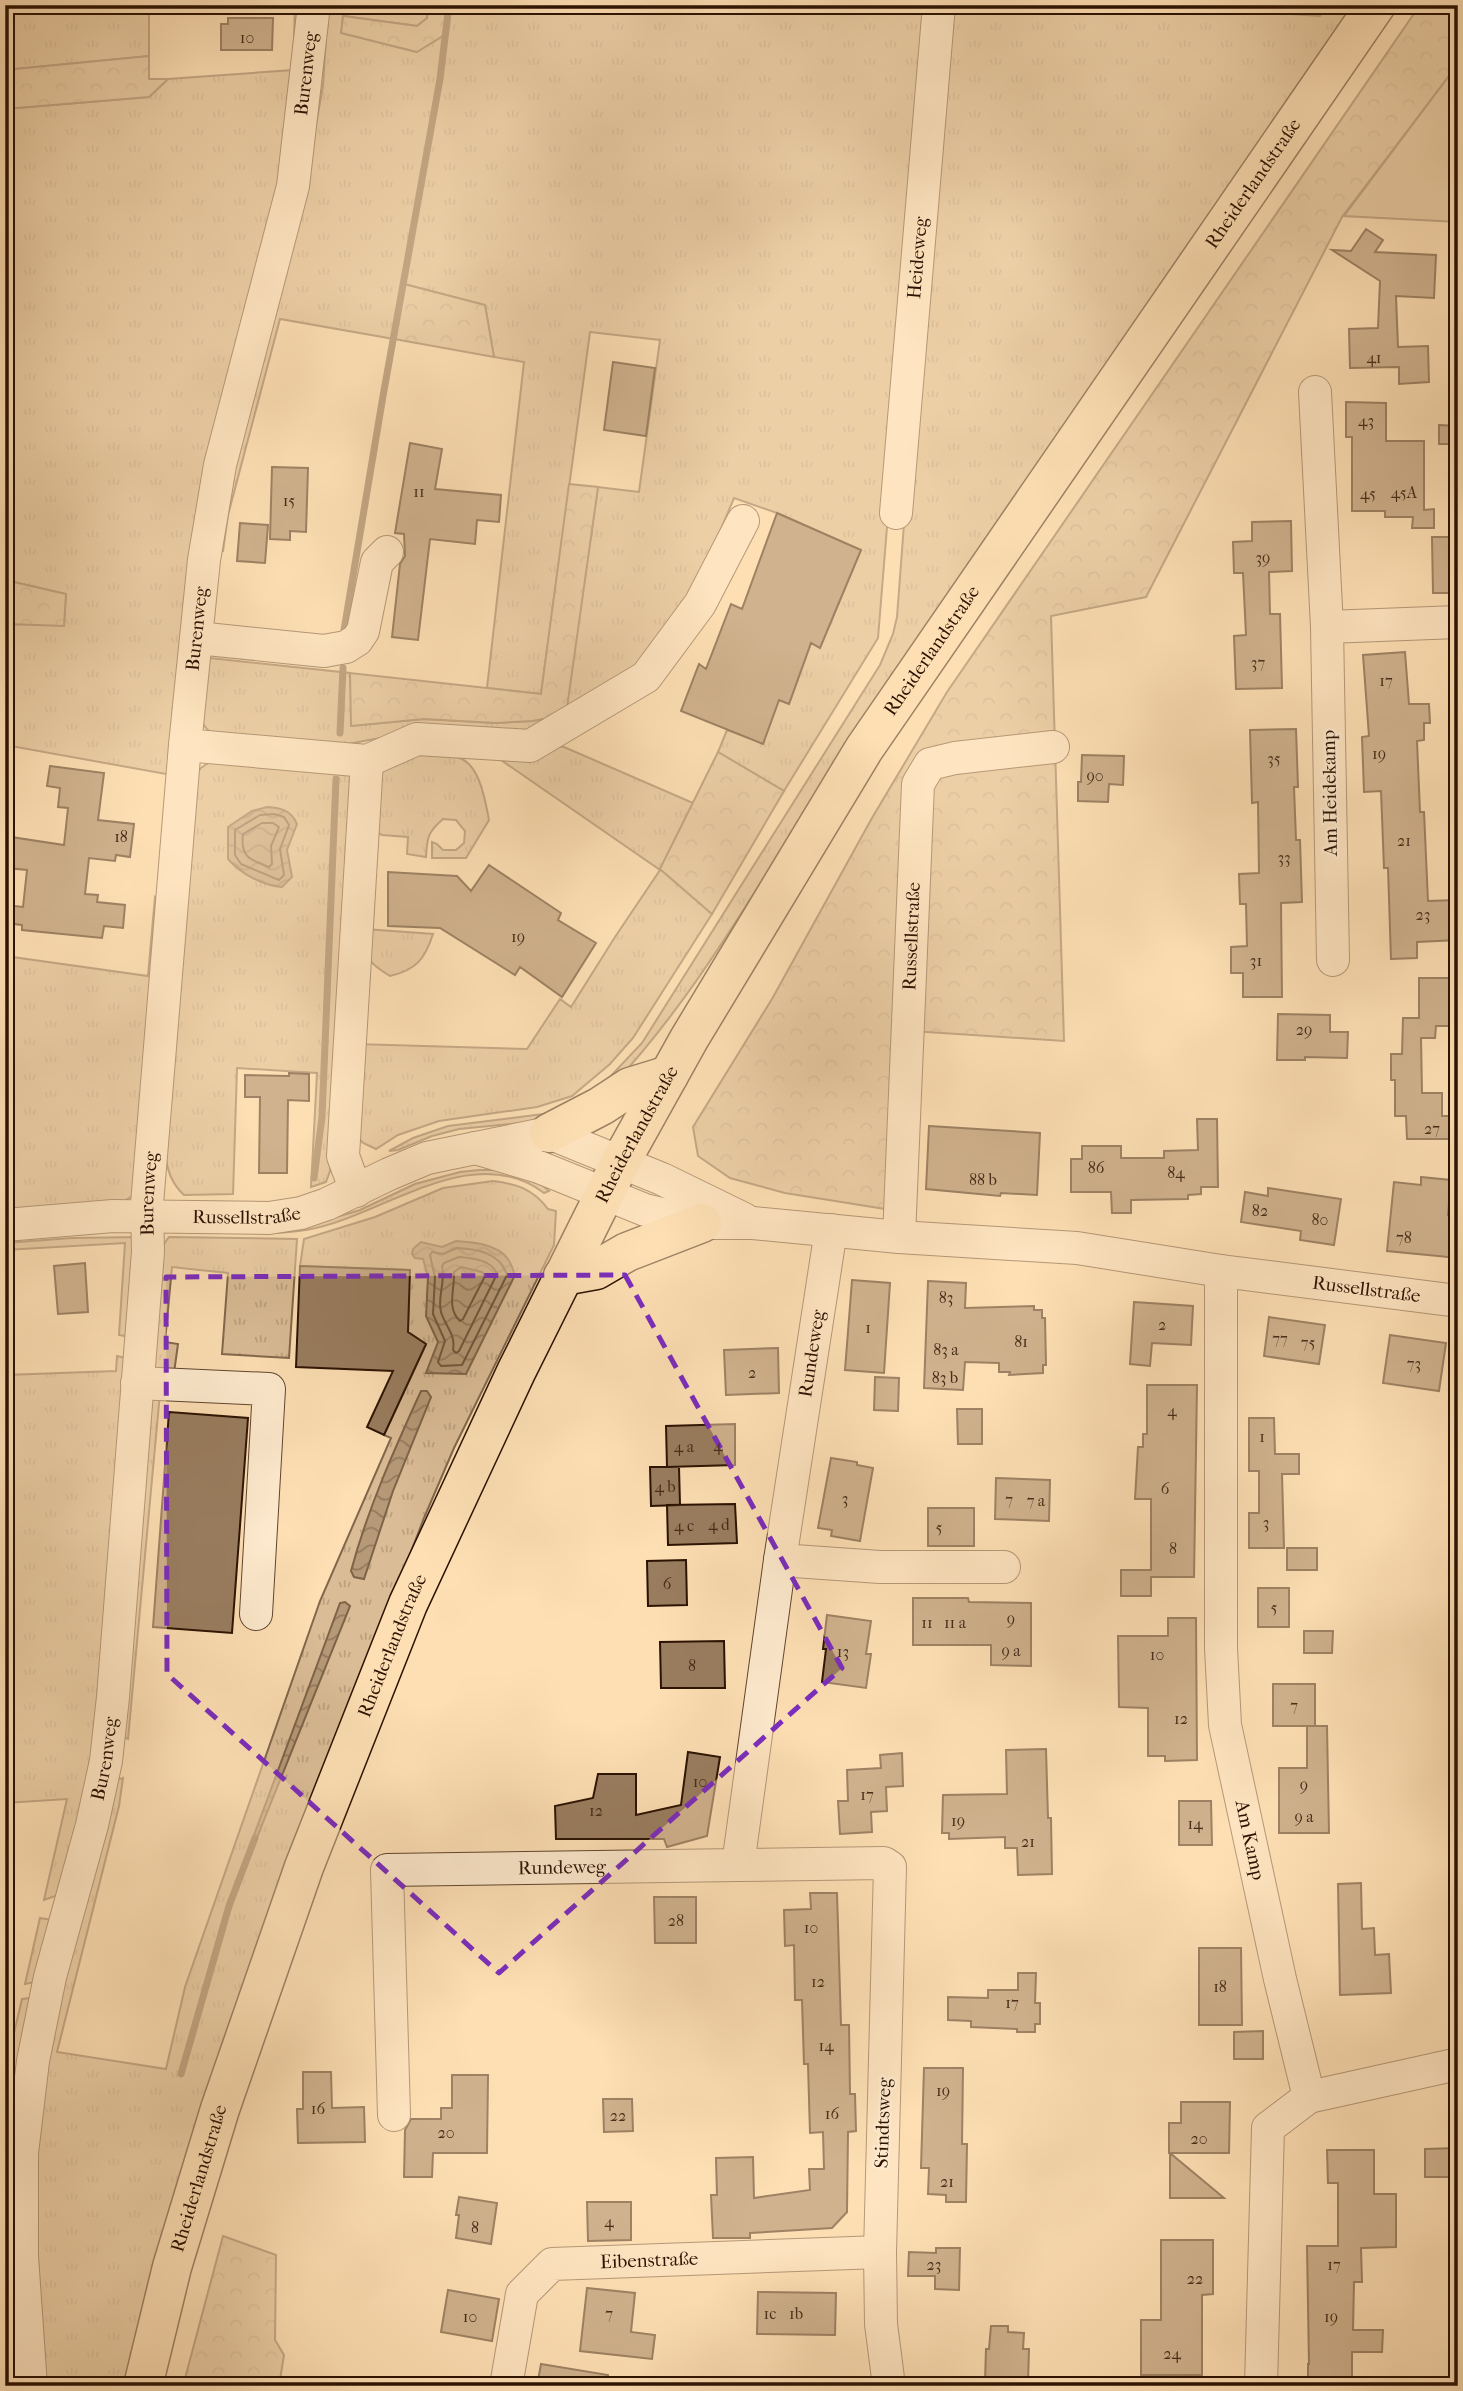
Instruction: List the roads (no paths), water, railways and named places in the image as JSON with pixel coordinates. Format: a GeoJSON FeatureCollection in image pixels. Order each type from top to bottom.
{"type":"FeatureCollection","features":[{"type":"Feature","properties":{"kind":"main road","name":"Rheiderlandstraße"},"geometry":{"type":"LineString","coordinates":[[143,2386],[172,2267],[212,2135],[304,1867],[408,1604],[563,1276],[612,1179],[770,903],[864,749],[1376,5]]}},
{"type":"Feature","properties":{"kind":"main road"},"geometry":{"type":"LineString","coordinates":[[549,1133],[601,1107],[630,1087],[669,1076]]}},
{"type":"Feature","properties":{"kind":"main road"},"geometry":{"type":"LineString","coordinates":[[563,1276],[596,1270],[628,1252],[702,1223]]}},
{"type":"Feature","properties":{"kind":"street","name":"Burenweg"},"geometry":{"type":"LineString","coordinates":[[31,2386],[22,2256],[22,2153],[33,2061],[48,1989],[92,1825],[106,1761],[186,745],[204,559],[220,465],[293,186],[314,5]]}},
{"type":"Feature","properties":{"kind":"street","name":"Heideweg"},"geometry":{"type":"LineString","coordinates":[[896,513],[939,5]]}},
{"type":"Feature","properties":{"kind":"street","name":"Am Heidekamp"},"geometry":{"type":"LineString","coordinates":[[1315,393],[1327,627],[1333,960]]}},
{"type":"Feature","properties":{"kind":"street"},"geometry":{"type":"LineString","coordinates":[[186,745],[366,761],[417,739],[530,746],[646,677],[701,604],[743,521]]}},
{"type":"Feature","properties":{"kind":"street"},"geometry":{"type":"LineString","coordinates":[[197,638],[324,651],[345,647],[357,640],[363,631],[377,562],[387,552]]}},
{"type":"Feature","properties":{"kind":"street"},"geometry":{"type":"LineString","coordinates":[[1327,627],[1458,622]]}},
{"type":"Feature","properties":{"kind":"street","name":"Russellstraße"},"geometry":{"type":"LineString","coordinates":[[899,1237],[918,784],[930,764],[955,758],[1053,747]]}},
{"type":"Feature","properties":{"kind":"street"},"geometry":{"type":"LineString","coordinates":[[356,1191],[343,1156],[366,761]]}},
{"type":"Feature","properties":{"kind":"street","name":"Russellstraße"},"geometry":{"type":"LineString","coordinates":[[5,1225],[113,1216],[269,1218],[301,1213],[426,1158],[549,1133],[612,1179],[645,1210],[702,1223],[753,1223],[899,1237],[1077,1248],[1221,1271],[1458,1301]]}},
{"type":"Feature","properties":{"kind":"street","name":"Russellstraße"},"geometry":{"type":"LineString","coordinates":[[475,1148],[540,1167],[612,1179],[662,1179],[753,1223]]}},
{"type":"Feature","properties":{"kind":"street","name":"Rundeweg"},"geometry":{"type":"LineString","coordinates":[[738,1865],[780,1560],[831,1230]]}},
{"type":"Feature","properties":{"kind":"street","name":"Am Kamp"},"geometry":{"type":"LineString","coordinates":[[1221,1271],[1221,1648],[1225,1725],[1268,1925],[1309,2097]]}},
{"type":"Feature","properties":{"kind":"street"},"geometry":{"type":"LineString","coordinates":[[137,1383],[269,1389],[256,1614]]}},
{"type":"Feature","properties":{"kind":"street"},"geometry":{"type":"LineString","coordinates":[[780,1560],[880,1567],[1004,1567]]}},
{"type":"Feature","properties":{"kind":"street","name":"Rundeweg"},"geometry":{"type":"LineString","coordinates":[[394,2115],[387,1870],[884,1863]]}},
{"type":"Feature","properties":{"kind":"street","name":"Stindtsweg"},"geometry":{"type":"LineString","coordinates":[[884,1863],[890,1867],[880,2252],[881,2324],[889,2386]]}},
{"type":"Feature","properties":{"kind":"street"},"geometry":{"type":"LineString","coordinates":[[1261,2386],[1268,2128],[1309,2097],[1458,2064]]}},
{"type":"Feature","properties":{"kind":"street","name":"Eibenstraße"},"geometry":{"type":"LineString","coordinates":[[506,2386],[522,2294],[552,2264],[880,2252]]}},
{"type":"Feature","properties":{"kind":"water"},"geometry":{"type":"Polygon","coordinates":[[[267,807],[285,811],[297,824],[287,850],[292,877],[282,887],[252,878],[228,859],[228,827],[252,811],[267,807]]]}},
{"type":"Feature","properties":{"kind":"water"},"geometry":{"type":"Polygon","coordinates":[[[456,1241],[477,1243],[498,1250],[508,1259],[515,1275],[466,1374],[426,1373],[438,1342],[426,1316],[428,1277],[423,1259],[415,1258],[413,1249],[421,1242],[442,1247],[456,1241]]]}},
{"type":"Feature","properties":{"kind":"water"},"geometry":{"type":"Polygon","coordinates":[[[421,1391],[427,1391],[431,1397],[393,1491],[364,1579],[354,1577],[351,1571],[365,1525],[391,1457],[421,1391]]]}},
{"type":"Feature","properties":{"kind":"water"},"geometry":{"type":"Polygon","coordinates":[[[345,1602],[350,1606],[254,1845],[250,1846],[340,1603],[345,1602]]]}},
{"type":"Feature","properties":{"kind":"waterway"},"geometry":{"type":"LineString","coordinates":[[343,636],[440,79],[449,5]]}},
{"type":"Feature","properties":{"kind":"waterway"},"geometry":{"type":"LineString","coordinates":[[340,733],[343,668]]}},
{"type":"Feature","properties":{"kind":"waterway"},"geometry":{"type":"LineString","coordinates":[[314,1178],[322,1117],[336,779]]}},
{"type":"Feature","properties":{"kind":"waterway"},"geometry":{"type":"LineString","coordinates":[[181,2074],[229,1906],[255,1838]]}}]}
